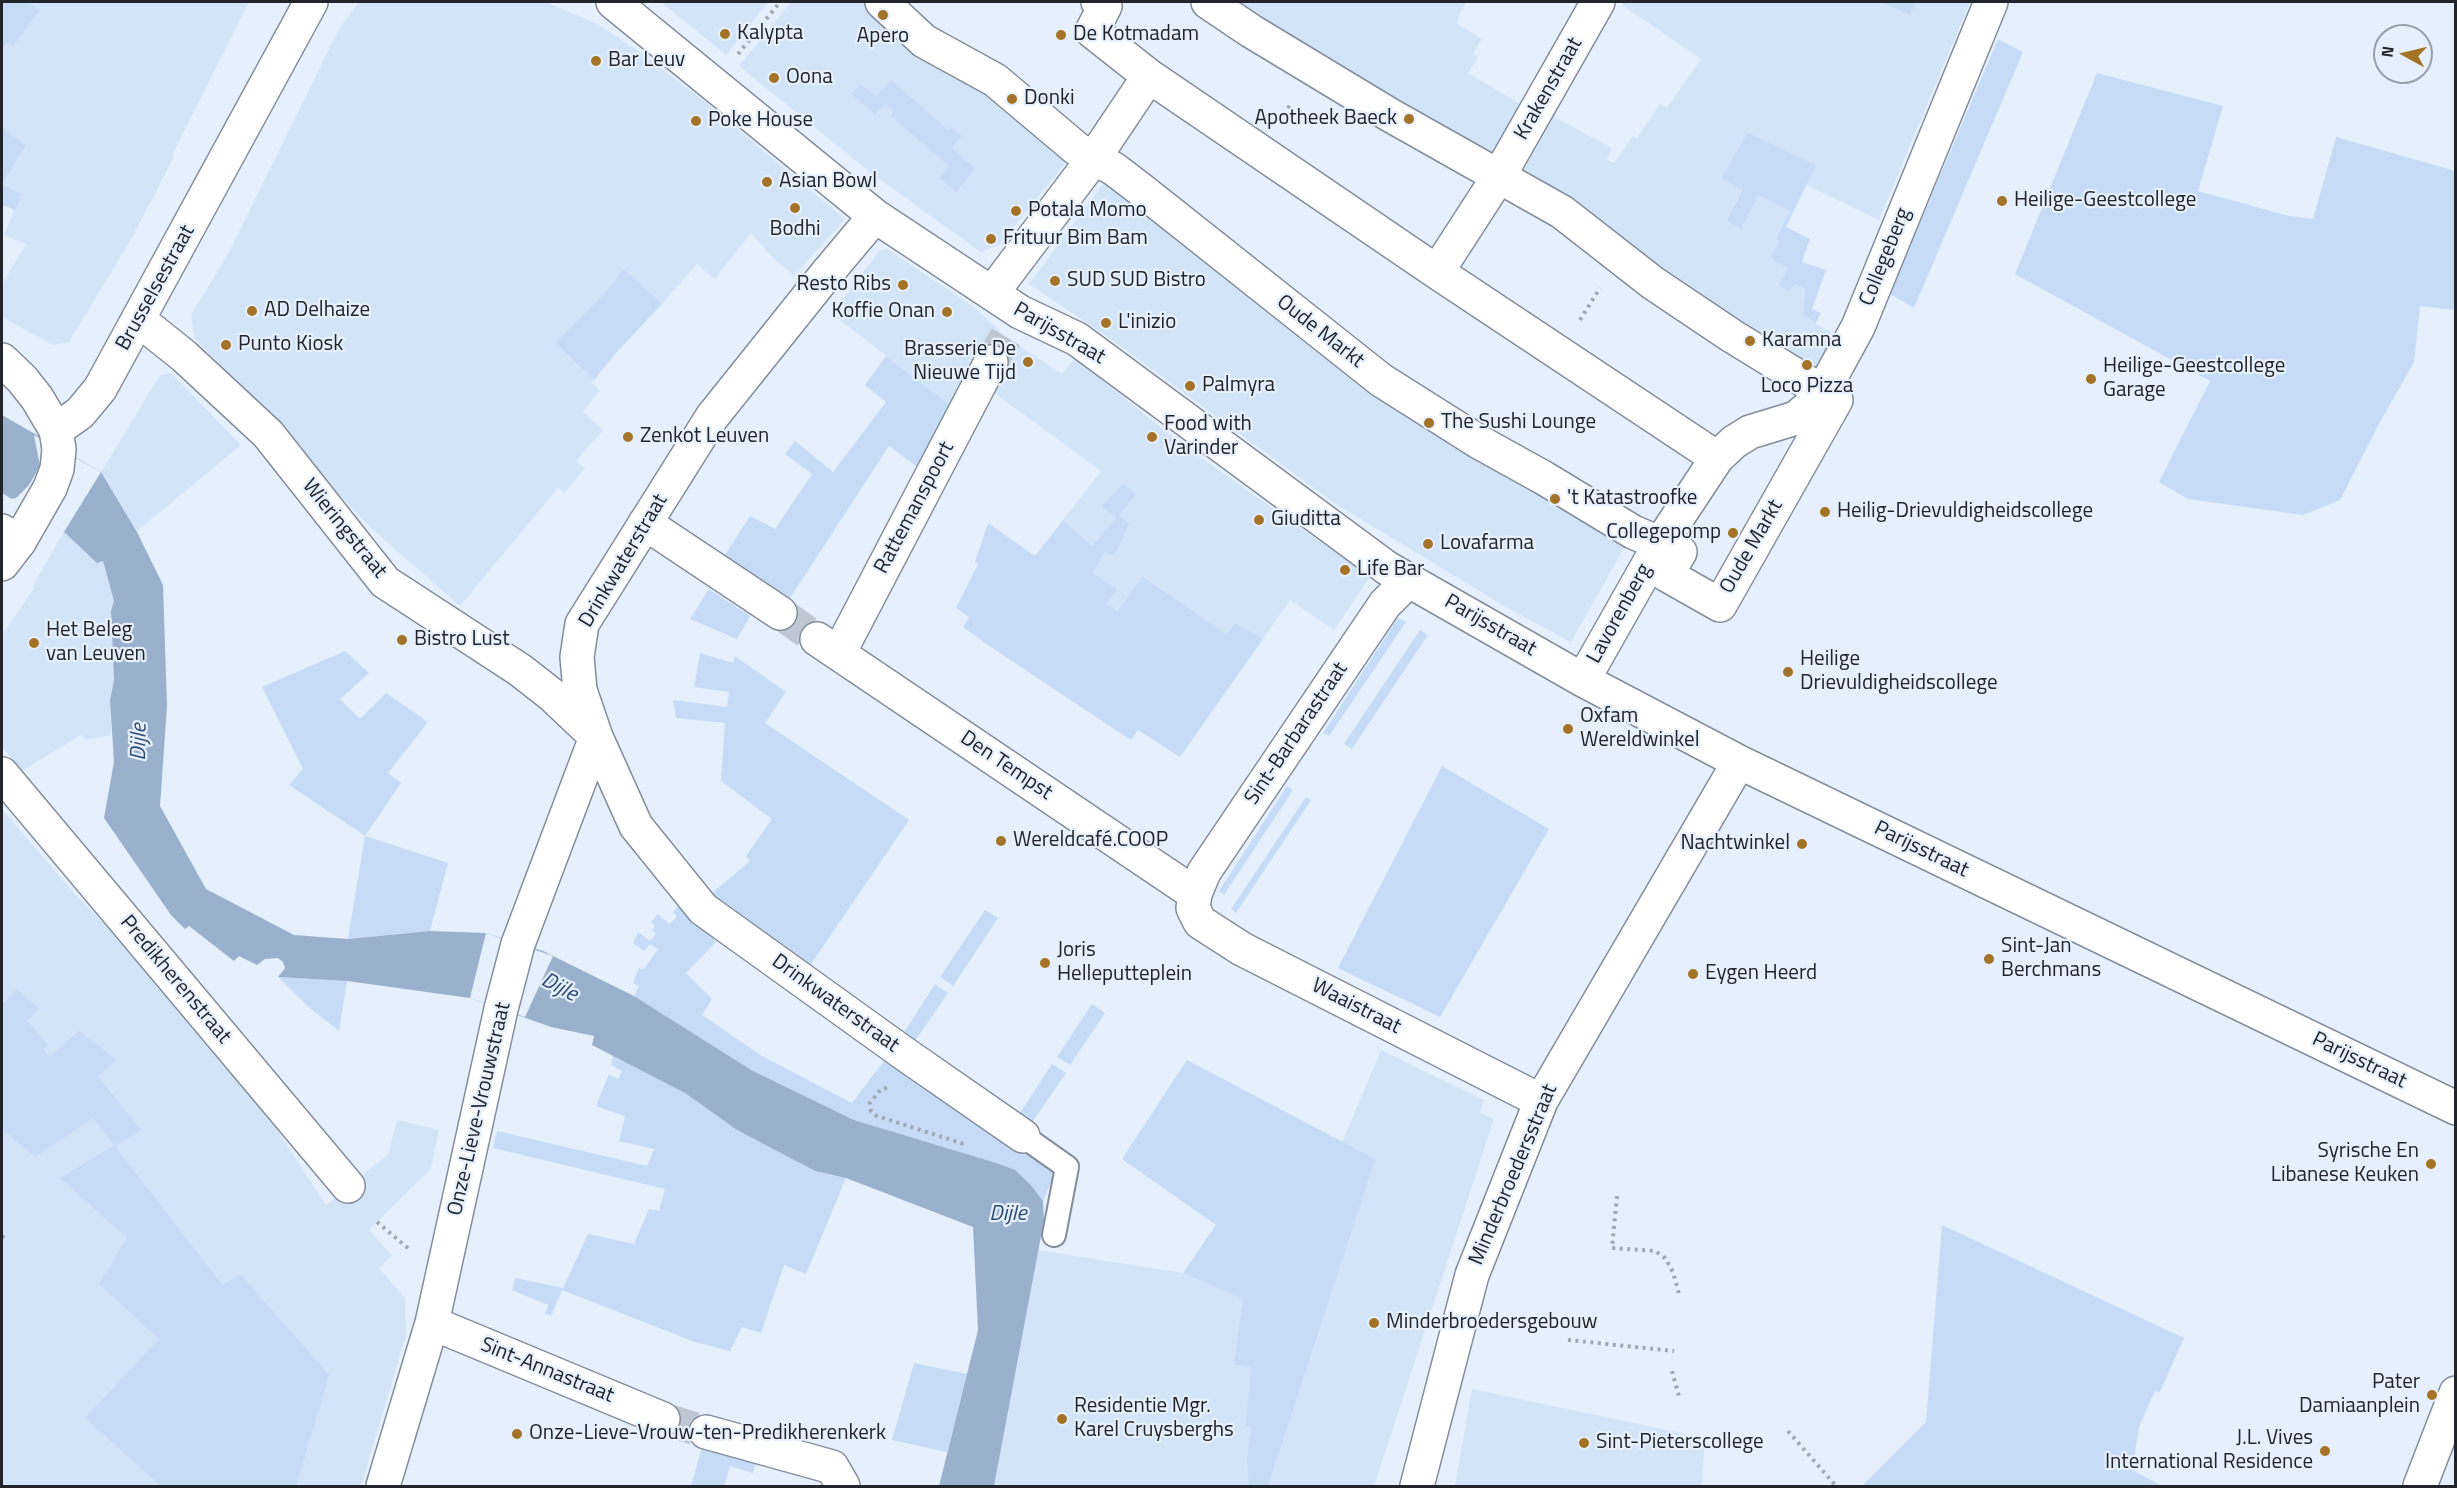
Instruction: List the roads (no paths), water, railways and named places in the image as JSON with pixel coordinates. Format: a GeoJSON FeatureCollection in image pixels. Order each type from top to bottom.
{"type":"FeatureCollection","features":[{"type":"Feature","properties":{"kind":"street","name":"Brusselsestraat"},"geometry":{"type":"LineString","coordinates":[[57,440],[100,389],[310,2]]}},
{"type":"Feature","properties":{"kind":"street","name":"Parijsstraat"},"geometry":{"type":"LineString","coordinates":[[613,2],[875,216],[992,293],[1006,337],[1077,339],[1398,574],[1583,680],[1739,762],[2456,1108]]}},
{"type":"Feature","properties":{"kind":"street","name":"Oude Markt"},"geometry":{"type":"LineString","coordinates":[[882,2],[924,41],[995,80],[1077,149],[1114,169],[1381,380],[1479,442],[1633,532],[1680,552],[1667,575],[1720,605],[1836,400],[1823,391]]}},
{"type":"Feature","properties":{"kind":"street"},"geometry":{"type":"LineString","coordinates":[[1208,2],[1251,31],[1390,115],[1562,212],[1653,283],[1732,336],[1823,391]]}},
{"type":"Feature","properties":{"kind":"street","name":"Krakenstraat"},"geometry":{"type":"LineString","coordinates":[[1499,176],[1598,2]]}},
{"type":"Feature","properties":{"kind":"street","name":"Collegeberg"},"geometry":{"type":"LineString","coordinates":[[1717,458],[1734,442],[1750,432],[1796,418],[1823,391],[1858,327],[1991,2]]}},
{"type":"Feature","properties":{"kind":"street"},"geometry":{"type":"LineString","coordinates":[[1104,3],[1092,31],[1149,76],[1437,272],[1717,458]]}},
{"type":"Feature","properties":{"kind":"street"},"geometry":{"type":"LineString","coordinates":[[992,293],[1094,158],[1149,76]]}},
{"type":"Feature","properties":{"kind":"street"},"geometry":{"type":"LineString","coordinates":[[1437,272],[1499,176]]}},
{"type":"Feature","properties":{"kind":"street","name":"Drinkwaterstraat"},"geometry":{"type":"LineString","coordinates":[[875,216],[712,417],[582,624],[577,657],[580,690],[596,737],[636,826],[703,909],[912,1060],[1023,1136]]}},
{"type":"Feature","properties":{"kind":"street","name":"Wieringstraat"},"geometry":{"type":"LineString","coordinates":[[139,320],[184,356],[268,434],[385,582],[520,670],[552,695],[596,737]]}},
{"type":"Feature","properties":{"kind":"street","name":"Rattemanspoort"},"geometry":{"type":"LineString","coordinates":[[828,646],[1006,337]]}},
{"type":"Feature","properties":{"kind":"street"},"geometry":{"type":"LineString","coordinates":[[2,360],[22,379],[37,398],[57,440],[57,469],[50,488],[15,538]]}},
{"type":"Feature","properties":{"kind":"street","name":"Lavorenberg"},"geometry":{"type":"LineString","coordinates":[[1583,680],[1660,544],[1717,458]]}},
{"type":"Feature","properties":{"kind":"street"},"geometry":{"type":"LineString","coordinates":[[645,523],[780,613]]}},
{"type":"Feature","properties":{"kind":"street","name":"Sint-Barbarastraat"},"geometry":{"type":"LineString","coordinates":[[1195,894],[1204,872],[1385,604],[1398,574]]}},
{"type":"Feature","properties":{"kind":"street","name":"Den Tempst"},"geometry":{"type":"LineString","coordinates":[[828,646],[1195,894]]}},
{"type":"Feature","properties":{"kind":"street","name":"Onze-Lieve-Vrouwstraat"},"geometry":{"type":"LineString","coordinates":[[383,1486],[432,1323],[501,1009],[518,944],[596,737]]}},
{"type":"Feature","properties":{"kind":"street","name":"Minderbroedersstraat"},"geometry":{"type":"LineString","coordinates":[[1417,1486],[1472,1275],[1541,1101],[1739,762]]}},
{"type":"Feature","properties":{"kind":"street","name":"Predikherenstraat"},"geometry":{"type":"LineString","coordinates":[[2,774],[348,1186]]}},
{"type":"Feature","properties":{"kind":"street","name":"Waaistraat"},"geometry":{"type":"LineString","coordinates":[[1195,894],[1193,908],[1200,922],[1242,949],[1541,1101]]}},
{"type":"Feature","properties":{"kind":"street","name":"Sint-Annastraat"},"geometry":{"type":"LineString","coordinates":[[432,1323],[663,1419]]}},
{"type":"Feature","properties":{"kind":"street"},"geometry":{"type":"LineString","coordinates":[[2420,1486],[2456,1393]]}},
{"type":"Feature","properties":{"kind":"street"},"geometry":{"type":"LineString","coordinates":[[706,1432],[832,1467],[843,1486]]}},
{"type":"Feature","properties":{"kind":"lane"},"geometry":{"type":"LineString","coordinates":[[1023,1136],[1068,1167],[1054,1235]]}},
{"type":"Feature","properties":{"kind":"water","name":"Dijle"},"geometry":{"type":"Polygon","coordinates":[[[2,415],[101,472],[137,532],[163,585],[167,706],[160,806],[206,889],[294,935],[348,939],[430,931],[486,933],[543,951],[634,996],[753,1071],[854,1120],[999,1164],[1015,1170],[1031,1185],[1043,1201],[1044,1220],[994,1486],[939,1486],[978,1330],[973,1227],[846,1178],[815,1171],[737,1130],[685,1093],[592,1045],[594,1036],[551,1027],[470,998],[347,981],[278,977],[285,968],[283,962],[278,958],[265,959],[257,965],[239,956],[234,961],[189,926],[185,929],[171,915],[104,818],[114,762],[110,700],[114,680],[111,611],[114,601],[103,561],[97,563],[64,532],[2,493],[2,415]]]}},
{"type":"Feature","properties":{"kind":"tunnel"},"geometry":{"type":"LineString","coordinates":[[991,362],[1006,337]]}},
{"type":"Feature","properties":{"kind":"tunnel"},"geometry":{"type":"LineString","coordinates":[[780,613],[817,639]]}},
{"type":"Feature","properties":{"kind":"tunnel"},"geometry":{"type":"LineString","coordinates":[[663,1419],[706,1432]]}},
{"type":"Feature","properties":{"kind":"place","name":"Apero"},"geometry":{"type":"Point","coordinates":[883,15]}},
{"type":"Feature","properties":{"kind":"place","name":"Kalypta"},"geometry":{"type":"Point","coordinates":[725,34]}},
{"type":"Feature","properties":{"kind":"place","name":"De Kotmadam"},"geometry":{"type":"Point","coordinates":[1061,35]}},
{"type":"Feature","properties":{"kind":"place","name":"Bar Leuv"},"geometry":{"type":"Point","coordinates":[596,61]}},
{"type":"Feature","properties":{"kind":"place","name":"Oona"},"geometry":{"type":"Point","coordinates":[774,78]}},
{"type":"Feature","properties":{"kind":"place","name":"Donki"},"geometry":{"type":"Point","coordinates":[1012,99]}},
{"type":"Feature","properties":{"kind":"place","name":"Apotheek Baeck"},"geometry":{"type":"Point","coordinates":[1409,119]}},
{"type":"Feature","properties":{"kind":"place","name":"Poke House"},"geometry":{"type":"Point","coordinates":[696,121]}},
{"type":"Feature","properties":{"kind":"place","name":"Asian Bowl"},"geometry":{"type":"Point","coordinates":[767,182]}},
{"type":"Feature","properties":{"kind":"place","name":"Heilige-Geestcollege"},"geometry":{"type":"Point","coordinates":[2002,201]}},
{"type":"Feature","properties":{"kind":"place","name":"Bodhi"},"geometry":{"type":"Point","coordinates":[795,208]}},
{"type":"Feature","properties":{"kind":"place","name":"Potala Momo"},"geometry":{"type":"Point","coordinates":[1016,211]}},
{"type":"Feature","properties":{"kind":"place","name":"Frituur Bim Bam"},"geometry":{"type":"Point","coordinates":[991,239]}},
{"type":"Feature","properties":{"kind":"place","name":"SUD SUD Bistro"},"geometry":{"type":"Point","coordinates":[1055,281]}},
{"type":"Feature","properties":{"kind":"place","name":"Resto Ribs"},"geometry":{"type":"Point","coordinates":[903,285]}},
{"type":"Feature","properties":{"kind":"place","name":"AD Delhaize"},"geometry":{"type":"Point","coordinates":[252,311]}},
{"type":"Feature","properties":{"kind":"place","name":"Koffie Onan"},"geometry":{"type":"Point","coordinates":[947,312]}},
{"type":"Feature","properties":{"kind":"place","name":"L'inizio"},"geometry":{"type":"Point","coordinates":[1106,323]}},
{"type":"Feature","properties":{"kind":"place","name":"Karamna"},"geometry":{"type":"Point","coordinates":[1750,341]}},
{"type":"Feature","properties":{"kind":"place","name":"Punto Kiosk"},"geometry":{"type":"Point","coordinates":[226,345]}},
{"type":"Feature","properties":{"kind":"place","name":"Brasserie De Nieuwe Tijd"},"geometry":{"type":"Point","coordinates":[1028,362]}},
{"type":"Feature","properties":{"kind":"place","name":"Loco Pizza"},"geometry":{"type":"Point","coordinates":[1807,365]}},
{"type":"Feature","properties":{"kind":"place","name":"Heilige-Geestcollege Garage"},"geometry":{"type":"Point","coordinates":[2091,379]}},
{"type":"Feature","properties":{"kind":"place","name":"Palmyra"},"geometry":{"type":"Point","coordinates":[1190,386]}},
{"type":"Feature","properties":{"kind":"place","name":"The Sushi Lounge"},"geometry":{"type":"Point","coordinates":[1429,423]}},
{"type":"Feature","properties":{"kind":"place","name":"Zenkot Leuven"},"geometry":{"type":"Point","coordinates":[628,437]}},
{"type":"Feature","properties":{"kind":"place","name":"Food with Varinder"},"geometry":{"type":"Point","coordinates":[1152,437]}},
{"type":"Feature","properties":{"kind":"place","name":"'t Katastroofke"},"geometry":{"type":"Point","coordinates":[1555,499]}},
{"type":"Feature","properties":{"kind":"place","name":"Heilig-Drievuldigheidscollege"},"geometry":{"type":"Point","coordinates":[1825,512]}},
{"type":"Feature","properties":{"kind":"place","name":"Giuditta"},"geometry":{"type":"Point","coordinates":[1259,520]}},
{"type":"Feature","properties":{"kind":"place","name":"Collegepomp"},"geometry":{"type":"Point","coordinates":[1733,533]}},
{"type":"Feature","properties":{"kind":"place","name":"Lovafarma"},"geometry":{"type":"Point","coordinates":[1428,544]}},
{"type":"Feature","properties":{"kind":"place","name":"Life Bar"},"geometry":{"type":"Point","coordinates":[1345,570]}},
{"type":"Feature","properties":{"kind":"place","name":"Bistro Lust"},"geometry":{"type":"Point","coordinates":[402,640]}},
{"type":"Feature","properties":{"kind":"place","name":"Het Beleg van Leuven"},"geometry":{"type":"Point","coordinates":[34,643]}},
{"type":"Feature","properties":{"kind":"place","name":"Heilige Drievuldigheidscollege"},"geometry":{"type":"Point","coordinates":[1788,672]}},
{"type":"Feature","properties":{"kind":"place","name":"Oxfam Wereldwinkel"},"geometry":{"type":"Point","coordinates":[1568,729]}},
{"type":"Feature","properties":{"kind":"place","name":"Wereldcafé.COOP"},"geometry":{"type":"Point","coordinates":[1001,841]}},
{"type":"Feature","properties":{"kind":"place","name":"Nachtwinkel"},"geometry":{"type":"Point","coordinates":[1802,844]}},
{"type":"Feature","properties":{"kind":"place","name":"Sint-Jan Berchmans"},"geometry":{"type":"Point","coordinates":[1989,959]}},
{"type":"Feature","properties":{"kind":"place","name":"Joris Helleputteplein"},"geometry":{"type":"Point","coordinates":[1045,963]}},
{"type":"Feature","properties":{"kind":"place","name":"Eygen Heerd"},"geometry":{"type":"Point","coordinates":[1693,974]}},
{"type":"Feature","properties":{"kind":"place","name":"Syrische En Libanese Keuken"},"geometry":{"type":"Point","coordinates":[2431,1164]}},
{"type":"Feature","properties":{"kind":"place","name":"Minderbroedersgebouw"},"geometry":{"type":"Point","coordinates":[1374,1323]}},
{"type":"Feature","properties":{"kind":"place","name":"Pater Damiaanplein"},"geometry":{"type":"Point","coordinates":[2432,1395]}},
{"type":"Feature","properties":{"kind":"place","name":"Residentie Mgr. Karel Cruysberghs"},"geometry":{"type":"Point","coordinates":[1062,1419]}},
{"type":"Feature","properties":{"kind":"place","name":"Onze-Lieve-Vrouw-ten-Predikherenkerk"},"geometry":{"type":"Point","coordinates":[517,1434]}},
{"type":"Feature","properties":{"kind":"place","name":"Sint-Pieterscollege"},"geometry":{"type":"Point","coordinates":[1584,1443]}},
{"type":"Feature","properties":{"kind":"place","name":"J.L. Vives International Residence"},"geometry":{"type":"Point","coordinates":[2325,1451]}}]}
